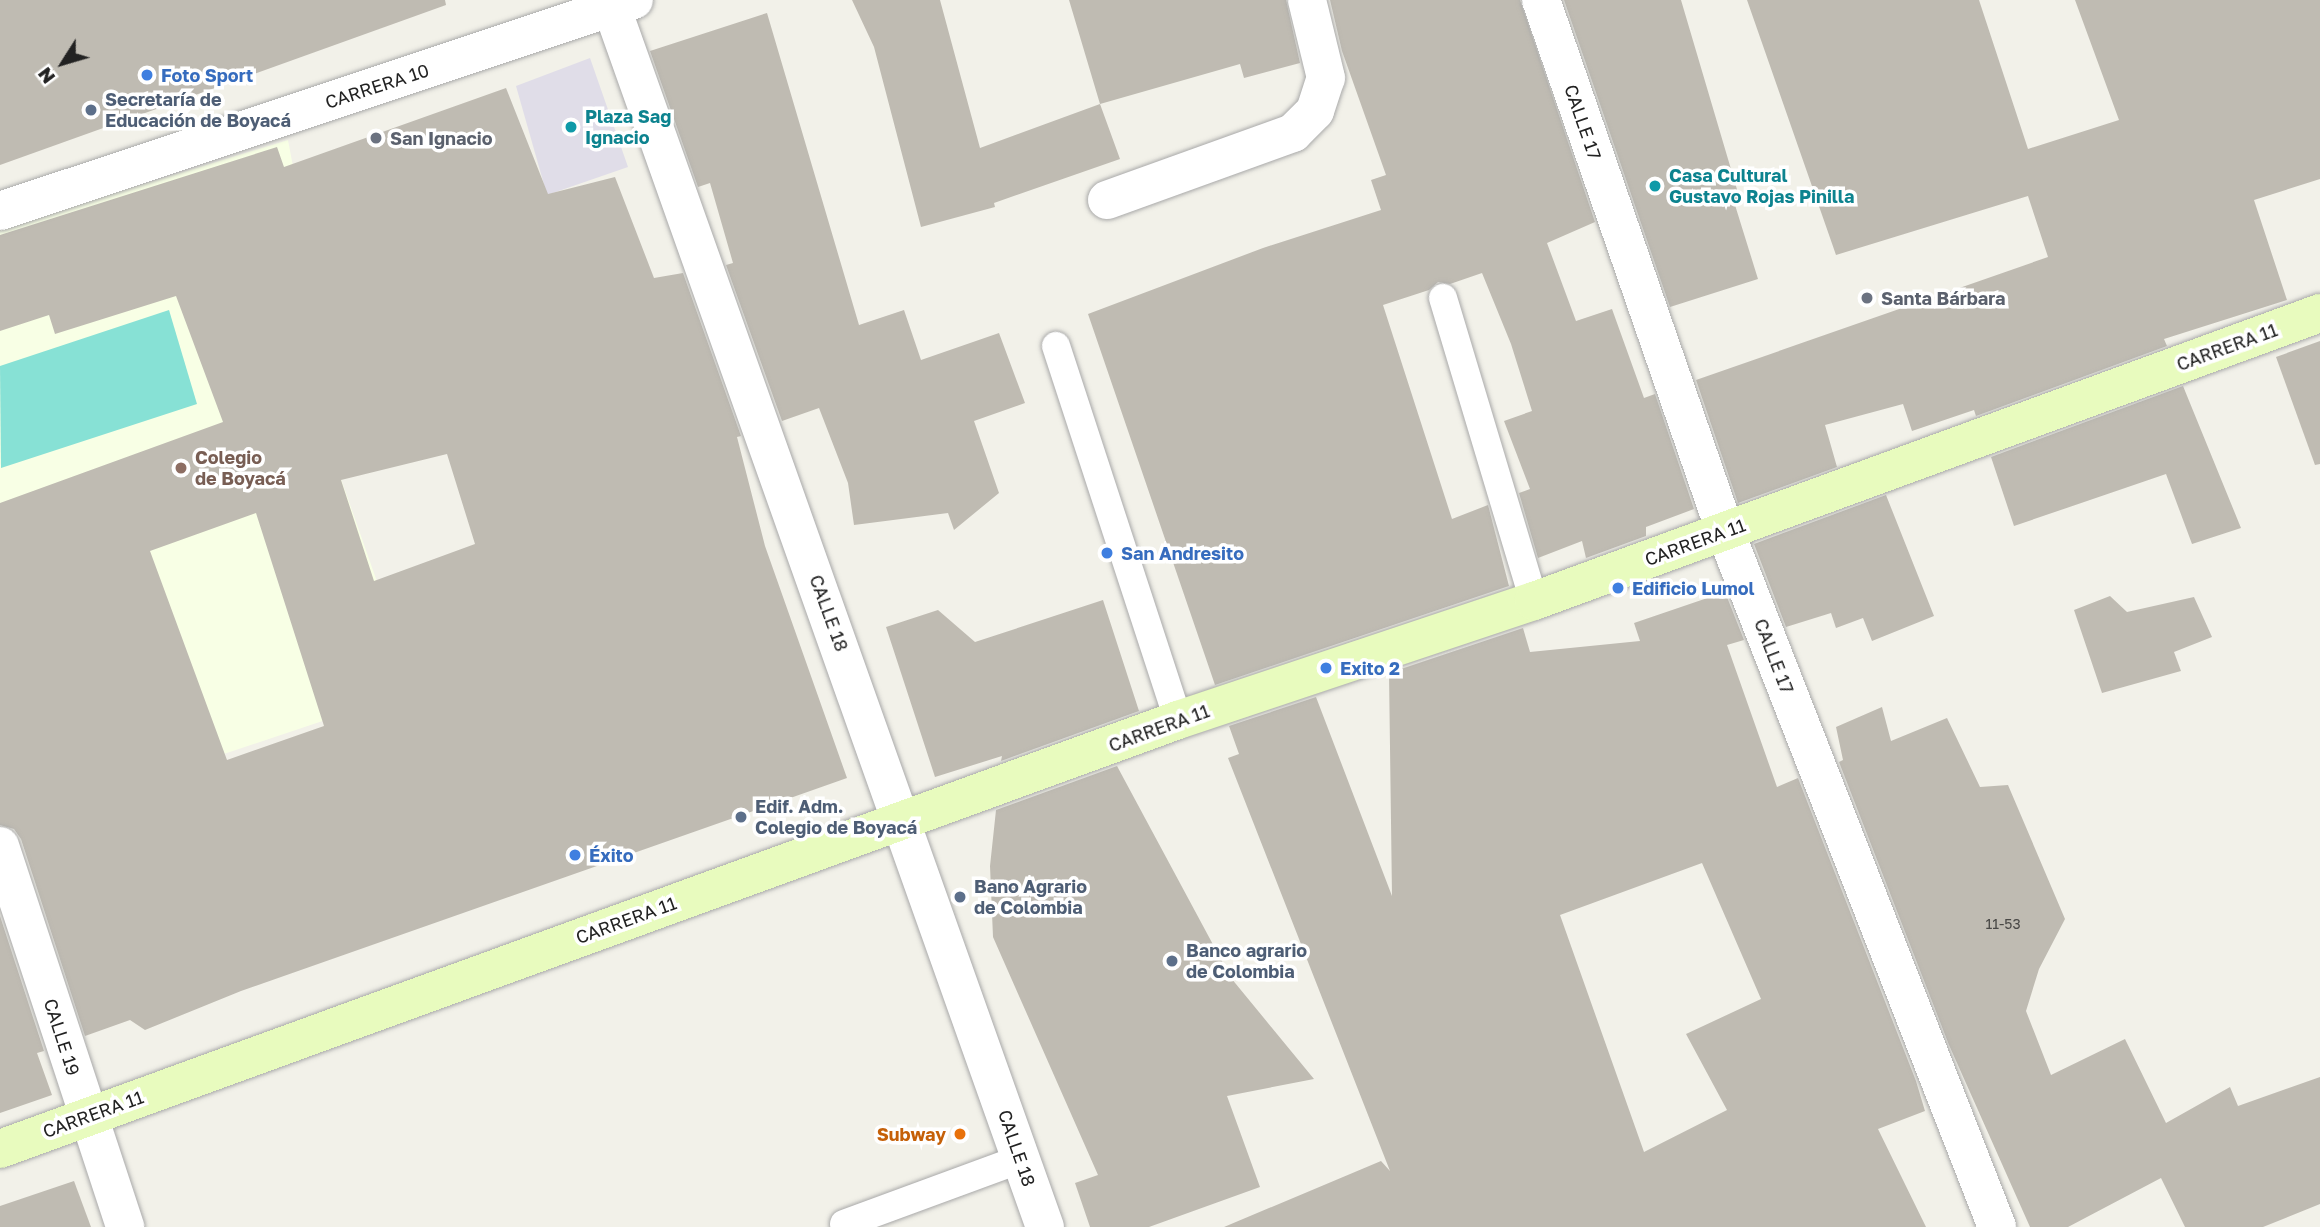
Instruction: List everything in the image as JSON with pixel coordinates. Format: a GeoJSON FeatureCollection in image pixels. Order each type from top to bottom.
{"type":"FeatureCollection","features":[{"type":"Feature","properties":{"kind":"main road","name":"CARRERA 11"},"geometry":{"type":"LineString","coordinates":[[0,1149],[902,819],[1178,720],[1534,601],[2320,313]]}},
{"type":"Feature","properties":{"kind":"street"},"geometry":{"type":"LineString","coordinates":[[1107,200],[1293,133],[1315,111],[1325,78],[1307,0]]}},
{"type":"Feature","properties":{"kind":"street","name":"CALLE 17"},"geometry":{"type":"LineString","coordinates":[[1541,0],[1725,531],[1997,1227]]}},
{"type":"Feature","properties":{"kind":"street","name":"CARRERA 10"},"geometry":{"type":"LineString","coordinates":[[0,211],[618,3]]}},
{"type":"Feature","properties":{"kind":"street","name":"CALLE 18"},"geometry":{"type":"LineString","coordinates":[[618,3],[1045,1227]]}},
{"type":"Feature","properties":{"kind":"street","name":"CALLE 19"},"geometry":{"type":"LineString","coordinates":[[0,846],[125,1227]]}},
{"type":"Feature","properties":{"kind":"lane"},"geometry":{"type":"LineString","coordinates":[[1443,298],[1534,601]]}},
{"type":"Feature","properties":{"kind":"lane"},"geometry":{"type":"LineString","coordinates":[[1056,346],[1178,720]]}},
{"type":"Feature","properties":{"kind":"lane"},"geometry":{"type":"LineString","coordinates":[[844,1224],[1021,1159]]}},
{"type":"Feature","properties":{"kind":"shaded area","name":"Plaza Sag Ignacio"},"geometry":{"type":"Polygon","coordinates":[[[590,58],[628,167],[547,195],[516,86],[590,58]]]}},
{"type":"Feature","properties":{"kind":"shaded area","name":"Colegio de Boyacá"},"geometry":{"type":"Polygon","coordinates":[[[288,140],[322,320],[341,479],[415,690],[173,771],[0,772],[0,228],[288,140]]]}},
{"type":"Feature","properties":{"kind":"shaded area"},"geometry":{"type":"Polygon","coordinates":[[[169,310],[197,404],[1,468],[0,366],[169,310]]]}},
{"type":"Feature","properties":{"kind":"building"},"geometry":{"type":"Polygon","coordinates":[[[0,0],[445,0],[446,5],[0,165],[0,0]]]}},
{"type":"Feature","properties":{"kind":"building"},"geometry":{"type":"Polygon","coordinates":[[[852,0],[940,0],[980,148],[1100,104],[1120,159],[994,203],[995,207],[921,227],[874,47],[852,0]]]}},
{"type":"Feature","properties":{"kind":"building"},"geometry":{"type":"Polygon","coordinates":[[[1069,0],[1286,0],[1300,63],[1244,78],[1240,64],[1100,104],[1069,0]]]}},
{"type":"Feature","properties":{"kind":"building"},"geometry":{"type":"Polygon","coordinates":[[[1330,0],[1520,0],[1595,222],[1547,243],[1576,321],[1612,309],[1644,398],[1655,394],[1694,509],[1646,527],[1646,536],[1586,558],[1582,541],[1538,558],[1519,493],[1530,489],[1504,421],[1532,411],[1511,344],[1482,273],[1450,284],[1438,282],[1429,290],[1383,305],[1452,519],[1488,505],[1509,586],[1215,685],[1088,314],[1263,248],[1381,210],[1371,180],[1386,175],[1342,51],[1330,0]]]}},
{"type":"Feature","properties":{"kind":"building"},"geometry":{"type":"Polygon","coordinates":[[[1564,0],[1681,0],[1741,203],[1735,205],[1758,279],[1670,307],[1564,0]]]}},
{"type":"Feature","properties":{"kind":"building"},"geometry":{"type":"Polygon","coordinates":[[[1747,0],[1979,0],[2028,149],[2119,120],[2075,0],[2320,0],[2320,179],[2254,200],[2287,300],[2164,339],[2167,346],[1976,416],[1974,410],[1912,431],[1903,404],[1825,425],[1837,467],[1738,503],[1696,380],[2048,257],[2028,196],[1836,255],[1747,0]]]}},
{"type":"Feature","properties":{"kind":"building"},"geometry":{"type":"Polygon","coordinates":[[[767,13],[859,325],[904,310],[921,360],[999,333],[1025,403],[974,421],[999,493],[954,530],[948,513],[854,525],[848,483],[819,408],[782,421],[726,265],[733,263],[710,183],[698,187],[650,51],[767,13]]]}},
{"type":"Feature","properties":{"kind":"building"},"geometry":{"type":"Polygon","coordinates":[[[506,88],[548,194],[615,177],[654,278],[683,273],[741,436],[737,437],[765,546],[847,778],[241,991],[145,1030],[130,1020],[85,1036],[21,839],[14,829],[0,825],[0,503],[223,422],[176,296],[55,334],[49,315],[0,331],[0,235],[277,147],[284,167],[506,88]],[[447,454],[341,480],[374,581],[475,544],[447,454]],[[256,513],[150,551],[227,760],[324,726],[256,513]]]}},
{"type":"Feature","properties":{"kind":"building"},"geometry":{"type":"Polygon","coordinates":[[[2320,341],[2320,464],[2315,465],[2276,357],[2320,341]]]}},
{"type":"Feature","properties":{"kind":"building"},"geometry":{"type":"Polygon","coordinates":[[[2183,386],[2241,528],[2192,544],[2166,474],[2014,526],[1991,457],[2183,386]]]}},
{"type":"Feature","properties":{"kind":"building"},"geometry":{"type":"Polygon","coordinates":[[[1886,495],[1934,616],[1872,641],[1863,618],[1836,628],[1831,613],[1786,627],[1754,544],[1886,495]]]}},
{"type":"Feature","properties":{"kind":"building"},"geometry":{"type":"Polygon","coordinates":[[[1725,592],[1744,640],[1727,645],[1777,787],[1798,778],[1916,1081],[1925,1111],[1878,1129],[1926,1227],[1224,1227],[1381,1161],[1390,1171],[1228,758],[1239,754],[1229,726],[1316,697],[1392,896],[1389,673],[1523,628],[1530,652],[1640,641],[1634,623],[1725,592]],[[1702,863],[1560,915],[1644,1152],[1727,1110],[1686,1034],[1761,999],[1702,863]]]}},
{"type":"Feature","properties":{"kind":"building"},"geometry":{"type":"Polygon","coordinates":[[[2110,596],[2127,612],[2194,597],[2212,637],[2174,652],[2181,671],[2102,693],[2074,610],[2110,596]]]}},
{"type":"Feature","properties":{"kind":"building"},"geometry":{"type":"Polygon","coordinates":[[[1103,600],[1139,711],[1001,761],[1002,756],[935,777],[886,627],[938,610],[975,642],[1103,600]]]}},
{"type":"Feature","properties":{"kind":"building"},"geometry":{"type":"Polygon","coordinates":[[[1882,707],[1891,741],[1947,718],[1980,787],[2008,785],[2065,919],[2039,969],[2026,1011],[2051,1075],[2125,1039],[2166,1123],[2230,1087],[2238,1106],[2320,1077],[2320,1204],[2263,1227],[2185,1227],[2161,1178],[2068,1227],[2030,1227],[1949,1045],[1839,762],[1843,760],[1836,727],[1882,707]]]}},
{"type":"Feature","properties":{"kind":"building"},"geometry":{"type":"Polygon","coordinates":[[[1117,766],[1231,978],[1314,1079],[1227,1096],[1260,1187],[1149,1227],[1090,1227],[1075,1183],[1098,1175],[993,937],[990,866],[996,810],[1117,766]]]}},
{"type":"Feature","properties":{"kind":"building"},"geometry":{"type":"Polygon","coordinates":[[[0,916],[44,1051],[37,1053],[52,1095],[0,1113],[0,916]]]}},
{"type":"Feature","properties":{"kind":"building"},"geometry":{"type":"Polygon","coordinates":[[[74,1181],[91,1227],[0,1227],[0,1206],[74,1181]]]}},
{"type":"Feature","properties":{"kind":"place","name":"Foto Sport"},"geometry":{"type":"Point","coordinates":[147,75]}},
{"type":"Feature","properties":{"kind":"place","name":"Secretaría de Educación de Boyacá"},"geometry":{"type":"Point","coordinates":[91,110]}},
{"type":"Feature","properties":{"kind":"place","name":"Plaza Sag Ignacio"},"geometry":{"type":"Point","coordinates":[571,127]}},
{"type":"Feature","properties":{"kind":"place","name":"San Ignacio"},"geometry":{"type":"Point","coordinates":[376,138]}},
{"type":"Feature","properties":{"kind":"place","name":"Casa Cultural Gustavo Rojas Pinilla"},"geometry":{"type":"Point","coordinates":[1655,186]}},
{"type":"Feature","properties":{"kind":"place","name":"Santa Bárbara"},"geometry":{"type":"Point","coordinates":[1867,298]}},
{"type":"Feature","properties":{"kind":"place","name":"Colegio de Boyacá"},"geometry":{"type":"Point","coordinates":[181,468]}},
{"type":"Feature","properties":{"kind":"place","name":"San Andresito"},"geometry":{"type":"Point","coordinates":[1107,553]}},
{"type":"Feature","properties":{"kind":"place","name":"Edificio Lumol"},"geometry":{"type":"Point","coordinates":[1618,588]}},
{"type":"Feature","properties":{"kind":"place","name":"Exito 2"},"geometry":{"type":"Point","coordinates":[1326,668]}},
{"type":"Feature","properties":{"kind":"place","name":"Edif. Adm. Colegio de Boyacá"},"geometry":{"type":"Point","coordinates":[741,817]}},
{"type":"Feature","properties":{"kind":"place","name":"Éxito"},"geometry":{"type":"Point","coordinates":[575,855]}},
{"type":"Feature","properties":{"kind":"place","name":"Bano Agrario de Colombia"},"geometry":{"type":"Point","coordinates":[960,897]}},
{"type":"Feature","properties":{"kind":"place","name":"Banco agrario de Colombia"},"geometry":{"type":"Point","coordinates":[1172,961]}},
{"type":"Feature","properties":{"kind":"place","name":"Subway"},"geometry":{"type":"Point","coordinates":[960,1134]}}]}
